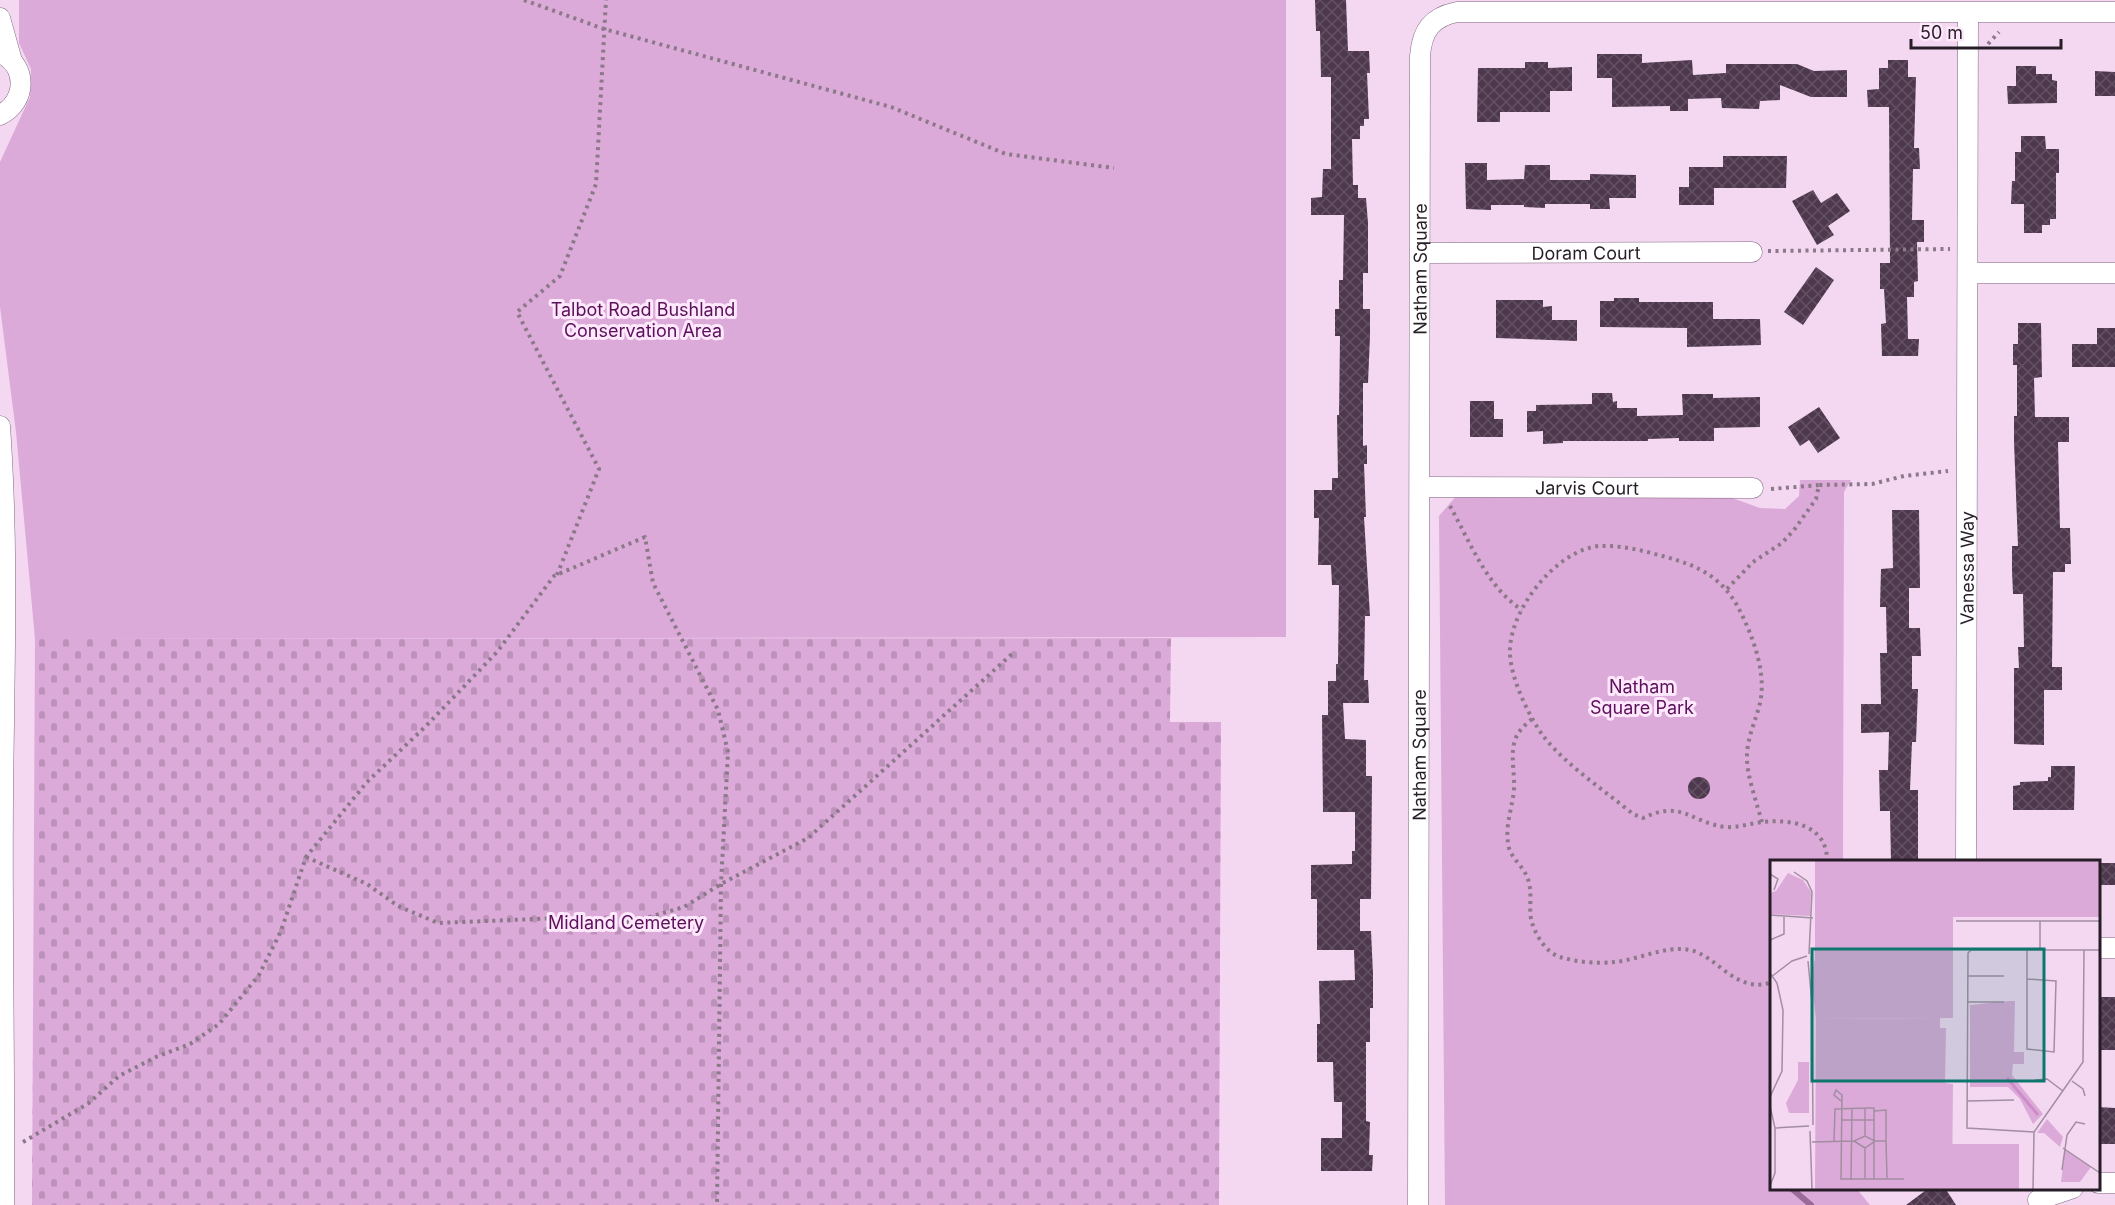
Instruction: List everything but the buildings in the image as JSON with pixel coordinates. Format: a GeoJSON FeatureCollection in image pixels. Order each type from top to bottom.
{"type":"FeatureCollection","features":[{"type":"Feature","properties":{"kind":"street","name":"Natham Square"},"geometry":{"type":"LineString","coordinates":[[1418,1205],[1421,42],[1435,21],[1444,15],[1457,12],[1968,13],[2085,6],[2115,12]]}},
{"type":"Feature","properties":{"kind":"street","name":"Vanessa Way"},"geometry":{"type":"LineString","coordinates":[[1966,860],[1968,13]]}},
{"type":"Feature","properties":{"kind":"street"},"geometry":{"type":"LineString","coordinates":[[0,18],[6,57],[18,69],[21,80],[21,90],[17,100],[5,112],[0,128]]}},
{"type":"Feature","properties":{"kind":"street","name":"Doram Court"},"geometry":{"type":"LineString","coordinates":[[1421,252],[1752,252]]}},
{"type":"Feature","properties":{"kind":"street"},"geometry":{"type":"LineString","coordinates":[[1968,273],[2115,273]]}},
{"type":"Feature","properties":{"kind":"street"},"geometry":{"type":"LineString","coordinates":[[0,426],[5,497],[6,573],[3,854],[4,1205]]}},
{"type":"Feature","properties":{"kind":"street","name":"Jarvis Court"},"geometry":{"type":"LineString","coordinates":[[1421,487],[1753,488]]}},
{"type":"Feature","properties":{"kind":"street"},"geometry":{"type":"LineString","coordinates":[[2038,1200],[2067,1190]]}},
{"type":"Feature","properties":{"kind":"path"},"geometry":{"type":"LineString","coordinates":[[524,0],[604,29],[891,107],[1005,154],[1114,168]]}},
{"type":"Feature","properties":{"kind":"path"},"geometry":{"type":"LineString","coordinates":[[557,575],[599,469],[517,312],[560,276],[596,184],[606,0]]}},
{"type":"Feature","properties":{"kind":"path"},"geometry":{"type":"LineString","coordinates":[[1752,252],[1955,249],[1968,252]]}},
{"type":"Feature","properties":{"kind":"path"},"geometry":{"type":"LineString","coordinates":[[1753,488],[1872,484],[1904,476],[1967,469]]}},
{"type":"Feature","properties":{"kind":"path"},"geometry":{"type":"LineString","coordinates":[[1727,589],[1753,562],[1782,543],[1794,531],[1816,499],[1820,485]]}},
{"type":"Feature","properties":{"kind":"path"},"geometry":{"type":"LineString","coordinates":[[1448,503],[1481,564],[1509,601],[1522,610]]}},
{"type":"Feature","properties":{"kind":"path"},"geometry":{"type":"LineString","coordinates":[[4,1153],[89,1103],[119,1076],[156,1057],[190,1044],[219,1024],[259,975],[281,931],[306,856],[367,782],[426,726],[497,652],[554,576],[645,537],[653,583],[718,710],[728,752],[721,884],[717,1205]]}},
{"type":"Feature","properties":{"kind":"path"},"geometry":{"type":"LineString","coordinates":[[1762,822],[1746,755],[1761,696],[1759,668],[1748,628],[1727,589],[1706,572],[1673,559],[1636,550],[1599,546],[1576,553],[1547,572],[1522,610],[1511,638],[1510,653],[1520,689],[1532,719],[1555,749],[1633,814],[1643,818],[1654,812],[1672,810],[1726,827],[1762,822],[1794,823],[1812,830],[1821,838],[1826,847],[1827,860]]}},
{"type":"Feature","properties":{"kind":"path"},"geometry":{"type":"LineString","coordinates":[[306,856],[367,884],[398,906],[438,923],[560,918],[613,923],[632,922],[684,907],[721,884],[808,838],[1012,654]]}},
{"type":"Feature","properties":{"kind":"path"},"geometry":{"type":"LineString","coordinates":[[1532,719],[1520,730],[1514,745],[1514,791],[1507,837],[1512,855],[1526,873],[1530,884],[1531,919],[1548,951],[1559,957],[1575,960],[1614,963],[1667,950],[1683,949],[1694,951],[1738,980],[1765,984],[1770,982]]}},
{"type":"Feature","properties":{"kind":"green space","name":"Talbot Road Bushland Conservation Area"},"geometry":{"type":"Polygon","coordinates":[[[19,0],[1286,0],[1286,637],[35,639],[16,432],[0,307],[0,162],[30,97],[31,69],[19,43],[19,0]]]}},
{"type":"Feature","properties":{"kind":"green space","name":"Natham Square Park"},"geometry":{"type":"Polygon","coordinates":[[[1800,480],[1851,480],[1844,492],[1843,860],[1770,860],[1770,1190],[1858,1190],[1870,1205],[1445,1205],[1439,516],[1457,495],[1721,494],[1760,508],[1785,509],[1799,496],[1800,480]]]}},
{"type":"Feature","properties":{"kind":"green space","name":"Midland Cemetery"},"geometry":{"type":"Polygon","coordinates":[[[1171,638],[1170,722],[1221,722],[1219,1205],[32,1205],[35,639],[1171,638]]]}},
{"type":"Feature","properties":{"kind":"waterway"},"geometry":{"type":"LineString","coordinates":[[1793,1190],[1811,1205]]}}]}
